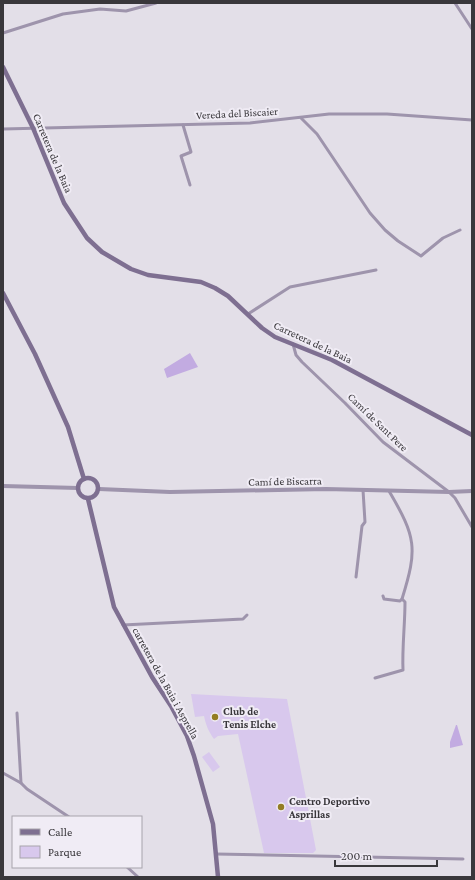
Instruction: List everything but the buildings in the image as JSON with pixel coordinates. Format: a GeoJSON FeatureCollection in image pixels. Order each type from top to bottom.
{"type":"FeatureCollection","features":[{"type":"Feature","properties":{"kind":"main road","name":"Carretera de la Baia"},"geometry":{"type":"LineString","coordinates":[[3,67],[33,128],[64,203],[80,229],[102,252],[131,269],[148,275],[201,282],[228,296],[275,337],[338,363],[472,435]]}},
{"type":"Feature","properties":{"kind":"main road"},"geometry":{"type":"LineString","coordinates":[[3,293],[35,354],[65,422],[84,478]]}},
{"type":"Feature","properties":{"kind":"main road"},"geometry":{"type":"LineString","coordinates":[[84,478],[93,479],[98,484],[99,489],[96,496],[88,499],[81,496],[78,488],[79,483],[84,478]]}},
{"type":"Feature","properties":{"kind":"main road","name":"carretera de la Baia i Asprella"},"geometry":{"type":"LineString","coordinates":[[88,499],[114,607],[187,736],[213,824],[218,877]]}},
{"type":"Feature","properties":{"kind":"street"},"geometry":{"type":"LineString","coordinates":[[3,33],[63,14],[100,9],[126,11],[156,3]]}},
{"type":"Feature","properties":{"kind":"street"},"geometry":{"type":"LineString","coordinates":[[455,3],[472,29]]}},
{"type":"Feature","properties":{"kind":"street","name":"Vereda del Biscaier"},"geometry":{"type":"LineString","coordinates":[[3,129],[102,125],[250,123],[329,114],[368,114],[472,120]]}},
{"type":"Feature","properties":{"kind":"street"},"geometry":{"type":"LineString","coordinates":[[300,118],[317,134],[370,213],[398,241],[421,256],[443,238],[460,230]]}},
{"type":"Feature","properties":{"kind":"street"},"geometry":{"type":"LineString","coordinates":[[183,125],[191,152],[181,156],[190,185]]}},
{"type":"Feature","properties":{"kind":"street"},"geometry":{"type":"LineString","coordinates":[[248,314],[290,287],[376,270]]}},
{"type":"Feature","properties":{"kind":"street","name":"Camí de Sant Pere"},"geometry":{"type":"LineString","coordinates":[[293,344],[296,355],[302,362],[383,442],[455,498],[472,527]]}},
{"type":"Feature","properties":{"kind":"street"},"geometry":{"type":"LineString","coordinates":[[3,486],[78,488]]}},
{"type":"Feature","properties":{"kind":"street","name":"Camí de Biscarra"},"geometry":{"type":"LineString","coordinates":[[99,489],[170,492],[363,490],[449,492],[472,490]]}},
{"type":"Feature","properties":{"kind":"street"},"geometry":{"type":"LineString","coordinates":[[356,578],[362,526],[365,522],[363,490]]}},
{"type":"Feature","properties":{"kind":"street"},"geometry":{"type":"LineString","coordinates":[[375,678],[403,670],[402,649],[405,622],[405,602],[402,599],[411,569],[412,540],[402,512],[389,491]]}},
{"type":"Feature","properties":{"kind":"street"},"geometry":{"type":"LineString","coordinates":[[383,596],[384,599],[400,601],[402,599]]}},
{"type":"Feature","properties":{"kind":"street"},"geometry":{"type":"LineString","coordinates":[[124,625],[243,619],[247,615]]}},
{"type":"Feature","properties":{"kind":"street"},"geometry":{"type":"LineString","coordinates":[[17,713],[21,783]]}},
{"type":"Feature","properties":{"kind":"street"},"geometry":{"type":"LineString","coordinates":[[3,773],[21,783],[27,789],[68,816]]}},
{"type":"Feature","properties":{"kind":"street"},"geometry":{"type":"LineString","coordinates":[[216,854],[463,859]]}},
{"type":"Feature","properties":{"kind":"street"},"geometry":{"type":"LineString","coordinates":[[128,868],[138,877]]}},
{"type":"Feature","properties":{"kind":"green space","name":"Centro Deportivo Asprillas"},"geometry":{"type":"Polygon","coordinates":[[[191,694],[287,699],[316,850],[313,853],[264,853],[238,734],[218,736],[214,739],[208,729],[204,716],[195,717],[191,694]]]}},
{"type":"Feature","properties":{"kind":"green space"},"geometry":{"type":"Polygon","coordinates":[[[209,752],[220,767],[213,772],[202,757],[209,752]]]}},
{"type":"Feature","properties":{"kind":"shaded area"},"geometry":{"type":"Polygon","coordinates":[[[190,353],[198,367],[167,378],[164,369],[190,353]]]}},
{"type":"Feature","properties":{"kind":"shaded area"},"geometry":{"type":"Polygon","coordinates":[[[456,725],[463,745],[450,748],[450,742],[456,725]]]}},
{"type":"Feature","properties":{"kind":"place","name":"Club de Tenis Elche"},"geometry":{"type":"Point","coordinates":[215,717]}},
{"type":"Feature","properties":{"kind":"place","name":"Centro Deportivo Asprillas"},"geometry":{"type":"Point","coordinates":[281,807]}}]}
